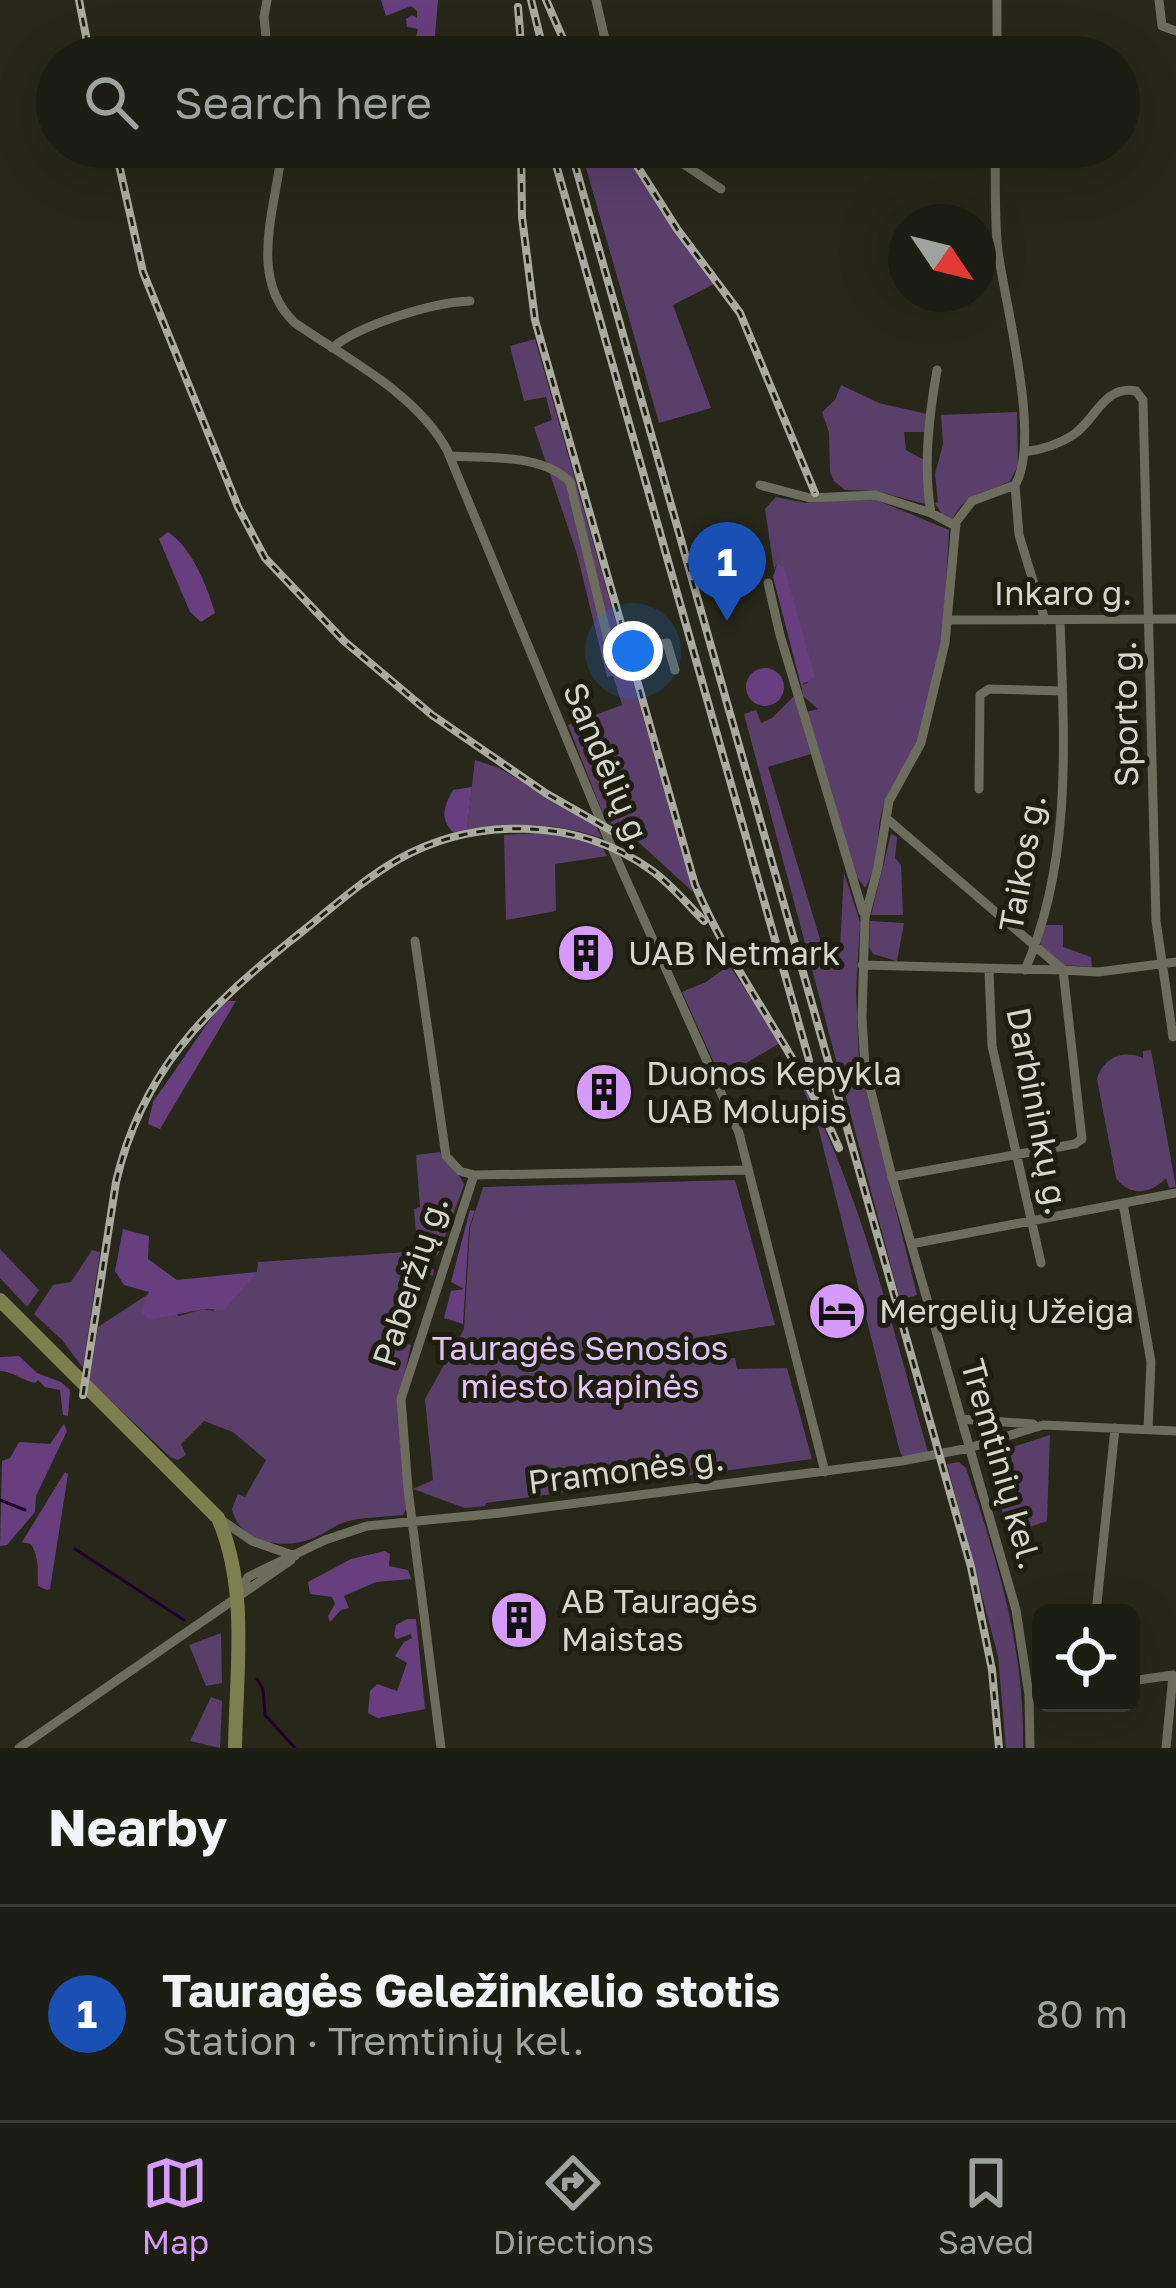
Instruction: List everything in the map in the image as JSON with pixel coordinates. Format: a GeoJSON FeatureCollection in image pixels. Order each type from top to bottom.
{"type":"FeatureCollection","features":[{"type":"Feature","properties":{"kind":"main road"},"geometry":{"type":"LineString","coordinates":[[0,1300],[218,1518],[230,1547],[238,1597],[235,1748]]}},
{"type":"Feature","properties":{"kind":"street"},"geometry":{"type":"LineString","coordinates":[[266,36],[267,0]]}},
{"type":"Feature","properties":{"kind":"street"},"geometry":{"type":"LineString","coordinates":[[596,0],[604,36]]}},
{"type":"Feature","properties":{"kind":"street"},"geometry":{"type":"LineString","coordinates":[[997,0],[997,36]]}},
{"type":"Feature","properties":{"kind":"street"},"geometry":{"type":"LineString","coordinates":[[1159,0],[1162,26],[1176,31]]}},
{"type":"Feature","properties":{"kind":"street","name":"Sandėlių g."},"geometry":{"type":"LineString","coordinates":[[280,168],[268,280],[280,308],[414,408],[437,432],[450,456],[615,855],[739,1133],[825,1472]]}},
{"type":"Feature","properties":{"kind":"street"},"geometry":{"type":"LineString","coordinates":[[690,168],[722,189]]}},
{"type":"Feature","properties":{"kind":"street"},"geometry":{"type":"LineString","coordinates":[[996,168],[998,247],[1021,397],[1024,452],[1015,485],[1019,535],[1046,620]]}},
{"type":"Feature","properties":{"kind":"street"},"geometry":{"type":"LineString","coordinates":[[332,348],[403,316],[470,301]]}},
{"type":"Feature","properties":{"kind":"street"},"geometry":{"type":"LineString","coordinates":[[931,513],[927,473],[937,370]]}},
{"type":"Feature","properties":{"kind":"street","name":"Sporto g."},"geometry":{"type":"LineString","coordinates":[[1024,452],[1070,437],[1110,396],[1128,388],[1136,391],[1144,407],[1160,965],[1173,1037]]}},
{"type":"Feature","properties":{"kind":"street"},"geometry":{"type":"LineString","coordinates":[[450,456],[543,464],[563,474],[570,482],[610,648],[621,652],[668,644],[675,670]]}},
{"type":"Feature","properties":{"kind":"street"},"geometry":{"type":"LineString","coordinates":[[760,485],[810,498],[875,495],[956,526],[972,501],[1015,485]]}},
{"type":"Feature","properties":{"kind":"street","name":"Tremtinių kel."},"geometry":{"type":"LineString","coordinates":[[956,526],[950,620],[921,743],[889,801],[865,916],[865,1067],[1032,1681]]}},
{"type":"Feature","properties":{"kind":"street","name":"Tremtinių kel."},"geometry":{"type":"LineString","coordinates":[[768,583],[865,916]]}},
{"type":"Feature","properties":{"kind":"street","name":"Inkaro g."},"geometry":{"type":"LineString","coordinates":[[950,620],[1176,619]]}},
{"type":"Feature","properties":{"kind":"street","name":"Taikos g."},"geometry":{"type":"LineString","coordinates":[[1025,970],[1034,949],[1063,817],[1060,620]]}},
{"type":"Feature","properties":{"kind":"street","name":"Taikos g."},"geometry":{"type":"LineString","coordinates":[[979,789],[980,694],[989,689],[1062,691]]}},
{"type":"Feature","properties":{"kind":"street"},"geometry":{"type":"LineString","coordinates":[[886,818],[1063,970],[1083,1135],[1075,1144],[892,1177]]}},
{"type":"Feature","properties":{"kind":"street"},"geometry":{"type":"LineString","coordinates":[[856,889],[864,893],[873,888]]}},
{"type":"Feature","properties":{"kind":"street"},"geometry":{"type":"LineString","coordinates":[[415,941],[446,1156],[460,1171],[474,1175]]}},
{"type":"Feature","properties":{"kind":"street"},"geometry":{"type":"LineString","coordinates":[[862,965],[1098,972],[1176,962]]}},
{"type":"Feature","properties":{"kind":"street","name":"Darbininkų g."},"geometry":{"type":"LineString","coordinates":[[988,970],[992,1046],[1040,1263]]}},
{"type":"Feature","properties":{"kind":"street","name":"Paberžių g."},"geometry":{"type":"LineString","coordinates":[[440,1748],[401,1416],[403,1387],[474,1175],[747,1170]]}},
{"type":"Feature","properties":{"kind":"street"},"geometry":{"type":"LineString","coordinates":[[911,1244],[1176,1193]]}},
{"type":"Feature","properties":{"kind":"street"},"geometry":{"type":"LineString","coordinates":[[1123,1203],[1151,1362],[1148,1429]]}},
{"type":"Feature","properties":{"kind":"street"},"geometry":{"type":"LineString","coordinates":[[961,1419],[1176,1431]]}},
{"type":"Feature","properties":{"kind":"street"},"geometry":{"type":"LineString","coordinates":[[997,1421],[999,1438]]}},
{"type":"Feature","properties":{"kind":"street","name":"Pramonės g."},"geometry":{"type":"LineString","coordinates":[[19,1748],[238,1597],[248,1577],[346,1531],[825,1472],[969,1448],[1043,1424]]}},
{"type":"Feature","properties":{"kind":"street"},"geometry":{"type":"LineString","coordinates":[[1097,1604],[1115,1428]]}},
{"type":"Feature","properties":{"kind":"street"},"geometry":{"type":"LineString","coordinates":[[218,1518],[252,1541],[295,1556]]}},
{"type":"Feature","properties":{"kind":"street"},"geometry":{"type":"LineString","coordinates":[[1140,1680],[1174,1675],[1166,1748]]}},
{"type":"Feature","properties":{"kind":"street","name":"Tremtinių kel."},"geometry":{"type":"LineString","coordinates":[[1030,1748],[1033,1712]]}},
{"type":"Feature","properties":{"kind":"green space"},"geometry":{"type":"Polygon","coordinates":[[[586,168],[634,168],[714,284],[673,305],[711,408],[659,423],[586,168]]]}},
{"type":"Feature","properties":{"kind":"green space"},"geometry":{"type":"Polygon","coordinates":[[[535,339],[693,892],[634,838],[605,819],[568,725],[622,705],[613,676],[607,677],[577,554],[534,427],[552,420],[546,397],[524,401],[510,346],[535,339]]]}},
{"type":"Feature","properties":{"kind":"green space"},"geometry":{"type":"Polygon","coordinates":[[[841,385],[879,403],[927,414],[925,432],[904,432],[906,450],[924,460],[925,504],[876,491],[845,490],[834,481],[822,412],[835,400],[841,385]]]}},
{"type":"Feature","properties":{"kind":"green space"},"geometry":{"type":"Polygon","coordinates":[[[1017,412],[1018,466],[1010,481],[970,498],[952,520],[944,518],[935,503],[935,474],[943,444],[941,415],[1017,412]]]}},
{"type":"Feature","properties":{"kind":"green space"},"geometry":{"type":"Polygon","coordinates":[[[776,497],[806,503],[872,498],[949,530],[932,698],[914,750],[886,798],[874,867],[865,888],[855,874],[807,712],[818,709],[803,696],[801,685],[808,683],[777,564],[774,570],[765,509],[776,497]]]}},
{"type":"Feature","properties":{"kind":"green space"},"geometry":{"type":"Polygon","coordinates":[[[794,696],[811,754],[768,767],[823,949],[840,948],[844,873],[860,922],[859,1062],[917,1295],[900,1300],[744,714],[756,710],[761,723],[794,696]]]}},
{"type":"Feature","properties":{"kind":"green space"},"geometry":{"type":"Polygon","coordinates":[[[475,760],[499,768],[595,824],[602,838],[535,825],[467,829],[475,760]]]}},
{"type":"Feature","properties":{"kind":"green space"},"geometry":{"type":"Polygon","coordinates":[[[544,833],[601,845],[607,856],[555,864],[556,911],[506,920],[504,835],[544,833]]]}},
{"type":"Feature","properties":{"kind":"green space"},"geometry":{"type":"Polygon","coordinates":[[[891,834],[897,837],[895,858],[901,865],[903,915],[871,915],[891,834]]]}},
{"type":"Feature","properties":{"kind":"green space"},"geometry":{"type":"Polygon","coordinates":[[[870,921],[904,923],[897,961],[873,954],[870,921]]]}},
{"type":"Feature","properties":{"kind":"green space"},"geometry":{"type":"Polygon","coordinates":[[[1044,925],[1063,925],[1063,947],[1091,957],[1092,967],[1063,965],[1040,947],[1044,925]]]}},
{"type":"Feature","properties":{"kind":"green space"},"geometry":{"type":"Polygon","coordinates":[[[729,965],[780,1043],[721,1078],[682,992],[729,965]]]}},
{"type":"Feature","properties":{"kind":"green space"},"geometry":{"type":"Polygon","coordinates":[[[1151,1050],[1176,1187],[1169,1188],[1166,1178],[1147,1190],[1134,1191],[1116,1178],[1097,1079],[1115,1057],[1143,1058],[1143,1051],[1151,1050]]]}},
{"type":"Feature","properties":{"kind":"green space"},"geometry":{"type":"Polygon","coordinates":[[[793,1065],[855,1206],[928,1452],[903,1457],[900,1452],[816,1119],[793,1065]]]}},
{"type":"Feature","properties":{"kind":"green space"},"geometry":{"type":"Polygon","coordinates":[[[440,1152],[464,1185],[438,1255],[417,1245],[414,1209],[420,1207],[416,1155],[440,1152]]]}},
{"type":"Feature","properties":{"kind":"green space","name":"Tauragės Senosios miesto kapinės"},"geometry":{"type":"Polygon","coordinates":[[[735,1180],[775,1325],[701,1337],[701,1359],[735,1358],[737,1369],[787,1368],[812,1459],[465,1508],[413,1489],[433,1480],[425,1399],[464,1329],[470,1228],[483,1187],[735,1180]]]}},
{"type":"Feature","properties":{"kind":"green space"},"geometry":{"type":"Polygon","coordinates":[[[0,1249],[39,1290],[27,1307],[0,1278],[0,1249]]]}},
{"type":"Feature","properties":{"kind":"green space"},"geometry":{"type":"Polygon","coordinates":[[[92,1250],[100,1252],[83,1368],[34,1314],[53,1285],[71,1282],[92,1250]]]}},
{"type":"Feature","properties":{"kind":"green space"},"geometry":{"type":"Polygon","coordinates":[[[407,1252],[434,1270],[433,1276],[415,1270],[395,1339],[411,1345],[398,1404],[403,1515],[345,1522],[300,1542],[264,1541],[243,1530],[232,1509],[238,1494],[245,1497],[266,1460],[233,1432],[204,1421],[181,1444],[186,1455],[178,1460],[170,1457],[89,1380],[98,1327],[150,1293],[179,1316],[213,1311],[257,1272],[258,1262],[407,1252]]]}},
{"type":"Feature","properties":{"kind":"green space"},"geometry":{"type":"Polygon","coordinates":[[[1050,1435],[1047,1521],[1010,1534],[985,1459],[1050,1435]]]}},
{"type":"Feature","properties":{"kind":"green space"},"geometry":{"type":"Polygon","coordinates":[[[959,1462],[966,1468],[978,1503],[1007,1606],[1019,1676],[1023,1748],[1006,1748],[998,1656],[947,1464],[959,1462]]]}},
{"type":"Feature","properties":{"kind":"green space"},"geometry":{"type":"Polygon","coordinates":[[[221,1633],[222,1683],[206,1686],[189,1645],[221,1633]]]}},
{"type":"Feature","properties":{"kind":"green space"},"geometry":{"type":"Polygon","coordinates":[[[211,1697],[222,1701],[220,1748],[190,1741],[211,1697]]]}},
{"type":"Feature","properties":{"kind":"shaded area"},"geometry":{"type":"Polygon","coordinates":[[[381,0],[438,0],[435,36],[416,36],[418,29],[407,27],[406,19],[417,18],[411,6],[386,16],[381,0]]]}},
{"type":"Feature","properties":{"kind":"shaded area"},"geometry":{"type":"Polygon","coordinates":[[[168,532],[191,558],[208,591],[215,613],[201,622],[190,612],[159,539],[168,532]]]}},
{"type":"Feature","properties":{"kind":"shaded area"},"geometry":{"type":"Polygon","coordinates":[[[777,564],[784,567],[815,677],[801,685],[773,577],[777,564]]]}},
{"type":"Feature","properties":{"kind":"shaded area"},"geometry":{"type":"Polygon","coordinates":[[[765,668],[778,674],[784,687],[778,700],[765,706],[752,700],[746,687],[752,674],[765,668]]]}},
{"type":"Feature","properties":{"kind":"shaded area"},"geometry":{"type":"Polygon","coordinates":[[[472,787],[467,829],[454,833],[445,817],[447,802],[453,790],[472,787]]]}},
{"type":"Feature","properties":{"kind":"shaded area"},"geometry":{"type":"Polygon","coordinates":[[[236,1001],[160,1129],[148,1124],[153,1102],[216,1011],[236,1001]]]}},
{"type":"Feature","properties":{"kind":"shaded area"},"geometry":{"type":"Polygon","coordinates":[[[470,1210],[475,1211],[469,1228],[463,1324],[444,1318],[451,1291],[464,1289],[451,1282],[470,1210]]]}},
{"type":"Feature","properties":{"kind":"shaded area"},"geometry":{"type":"Polygon","coordinates":[[[123,1229],[149,1236],[148,1259],[177,1280],[257,1272],[224,1310],[204,1309],[149,1320],[141,1311],[149,1292],[124,1285],[115,1271],[123,1229]]]}},
{"type":"Feature","properties":{"kind":"shaded area"},"geometry":{"type":"Polygon","coordinates":[[[19,1356],[37,1373],[70,1390],[68,1416],[63,1415],[60,1390],[0,1371],[0,1357],[19,1356]]]}},
{"type":"Feature","properties":{"kind":"shaded area"},"geometry":{"type":"Polygon","coordinates":[[[64,1424],[67,1431],[36,1496],[35,1512],[7,1545],[0,1546],[2,1461],[10,1458],[19,1442],[50,1444],[64,1424]]]}},
{"type":"Feature","properties":{"kind":"shaded area"},"geometry":{"type":"Polygon","coordinates":[[[65,1472],[47,1590],[38,1586],[31,1544],[22,1542],[65,1472]]]}},
{"type":"Feature","properties":{"kind":"shaded area"},"geometry":{"type":"Polygon","coordinates":[[[385,1551],[390,1554],[389,1566],[408,1570],[411,1579],[376,1582],[344,1596],[349,1608],[330,1622],[332,1597],[310,1594],[308,1582],[351,1559],[385,1551]]]}},
{"type":"Feature","properties":{"kind":"shaded area"},"geometry":{"type":"Polygon","coordinates":[[[416,1619],[425,1709],[378,1718],[368,1713],[370,1691],[377,1684],[397,1691],[407,1663],[395,1656],[412,1638],[411,1634],[394,1636],[396,1625],[416,1619]]]}},
{"type":"Feature","properties":{"kind":"waterway"},"geometry":{"type":"LineString","coordinates":[[0,1500],[25,1510]]}},
{"type":"Feature","properties":{"kind":"waterway"},"geometry":{"type":"LineString","coordinates":[[75,1549],[184,1620]]}},
{"type":"Feature","properties":{"kind":"waterway"},"geometry":{"type":"LineString","coordinates":[[257,1679],[263,1689],[265,1715],[295,1748]]}},
{"type":"Feature","properties":{"kind":"railway"},"geometry":{"type":"LineString","coordinates":[[79,0],[86,36]]}},
{"type":"Feature","properties":{"kind":"railway"},"geometry":{"type":"LineString","coordinates":[[531,0],[540,36]]}},
{"type":"Feature","properties":{"kind":"railway"},"geometry":{"type":"LineString","coordinates":[[546,0],[562,36]]}},
{"type":"Feature","properties":{"kind":"railway"},"geometry":{"type":"LineString","coordinates":[[518,7],[520,36]]}},
{"type":"Feature","properties":{"kind":"railway"},"geometry":{"type":"LineString","coordinates":[[120,168],[143,272],[238,507],[265,558],[344,641],[432,715],[547,794],[626,839]]}},
{"type":"Feature","properties":{"kind":"railway"},"geometry":{"type":"LineString","coordinates":[[521,168],[522,217],[535,320],[695,885],[839,1148]]}},
{"type":"Feature","properties":{"kind":"railway"},"geometry":{"type":"LineString","coordinates":[[557,168],[809,1060]]}},
{"type":"Feature","properties":{"kind":"railway"},"geometry":{"type":"LineString","coordinates":[[576,168],[971,1567],[992,1670],[999,1748]]}},
{"type":"Feature","properties":{"kind":"railway"},"geometry":{"type":"LineString","coordinates":[[638,168],[740,313],[815,493]]}},
{"type":"Feature","properties":{"kind":"railway"},"geometry":{"type":"LineString","coordinates":[[83,1395],[116,1182],[142,1108],[180,1047],[204,1019],[258,967],[356,888],[399,859],[461,835],[494,830],[560,832],[623,853],[658,876],[704,921]]}},
{"type":"Feature","properties":{"kind":"place","name":"Tauragės Geležinkelio stotis"},"geometry":{"type":"Point","coordinates":[727,621]}},
{"type":"Feature","properties":{"kind":"place","name":"UAB Netmark"},"geometry":{"type":"Point","coordinates":[586,953]}},
{"type":"Feature","properties":{"kind":"place","name":"Duonos Kepykla UAB Molupis"},"geometry":{"type":"Point","coordinates":[604,1092]}},
{"type":"Feature","properties":{"kind":"place","name":"Mergelių Užeiga"},"geometry":{"type":"Point","coordinates":[837,1311]}},
{"type":"Feature","properties":{"kind":"place","name":"AB Tauragės Maistas"},"geometry":{"type":"Point","coordinates":[519,1620]}}]}
